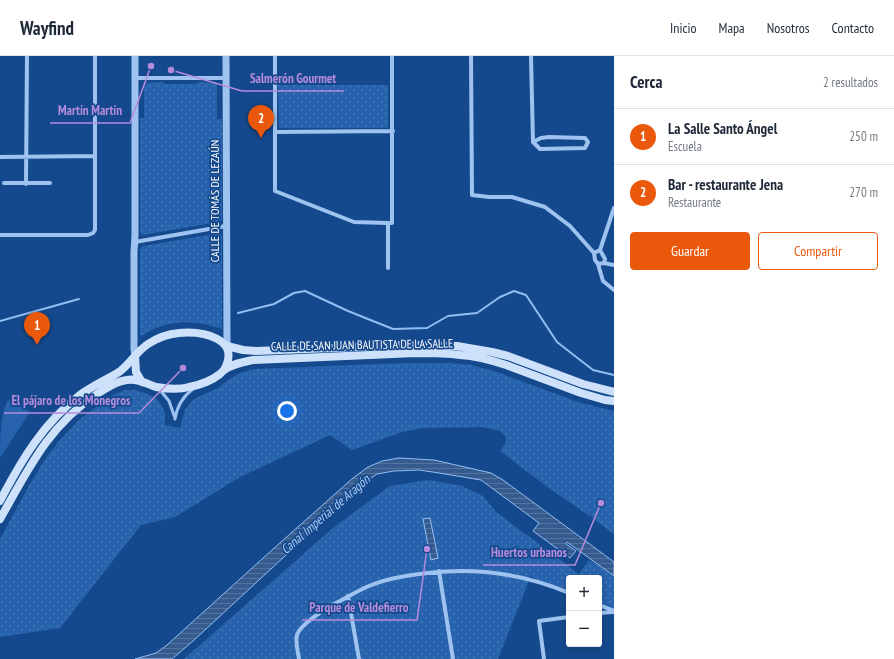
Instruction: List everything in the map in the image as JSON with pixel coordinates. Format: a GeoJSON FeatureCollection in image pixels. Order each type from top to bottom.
{"type":"FeatureCollection","features":[{"type":"Feature","properties":{"kind":"main road","name":"CALLE DE SAN JUAN BAUTISTA DE LA SALLE"},"geometry":{"type":"LineString","coordinates":[[0,501],[33,445],[54,419],[73,401],[97,384],[120,371],[142,349],[156,340],[178,333],[205,334],[218,339],[227,346],[243,350],[256,351],[406,345],[457,346],[508,356],[583,384],[614,392]]}},
{"type":"Feature","properties":{"kind":"main road"},"geometry":{"type":"LineString","coordinates":[[224,370],[227,366],[227,346]]}},
{"type":"Feature","properties":{"kind":"main road","name":"CALLE DE SAN JUAN BAUTISTA DE LA SALLE"},"geometry":{"type":"LineString","coordinates":[[0,519],[28,467],[42,446],[60,424],[72,412],[110,386],[127,380],[134,380],[158,387],[177,389],[189,388],[200,384],[214,378],[233,365],[253,360],[416,353],[461,354],[506,365],[581,393],[614,401]]}},
{"type":"Feature","properties":{"kind":"main road"},"geometry":{"type":"LineString","coordinates":[[135,356],[136,372],[142,382]]}},
{"type":"Feature","properties":{"kind":"street"},"geometry":{"type":"LineString","coordinates":[[26,184],[27,56]]}},
{"type":"Feature","properties":{"kind":"street"},"geometry":{"type":"LineString","coordinates":[[0,235],[88,235],[93,233],[95,227],[95,56]]}},
{"type":"Feature","properties":{"kind":"street"},"geometry":{"type":"LineString","coordinates":[[134,56],[135,356]]}},
{"type":"Feature","properties":{"kind":"street","name":"CALLE DE TOMÁS DE LEZAÚN"},"geometry":{"type":"LineString","coordinates":[[226,56],[227,346]]}},
{"type":"Feature","properties":{"kind":"street"},"geometry":{"type":"LineString","coordinates":[[275,56],[275,191],[354,222],[388,223],[392,223],[392,56]]}},
{"type":"Feature","properties":{"kind":"street"},"geometry":{"type":"LineString","coordinates":[[471,56],[472,195],[512,197],[545,207],[570,226],[594,253],[603,281],[614,290]]}},
{"type":"Feature","properties":{"kind":"street"},"geometry":{"type":"LineString","coordinates":[[531,56],[533,142],[540,149],[585,148],[588,142],[585,138],[549,137],[540,138],[533,142]]}},
{"type":"Feature","properties":{"kind":"street"},"geometry":{"type":"LineString","coordinates":[[134,78],[226,78]]}},
{"type":"Feature","properties":{"kind":"street"},"geometry":{"type":"LineString","coordinates":[[275,132],[393,131]]}},
{"type":"Feature","properties":{"kind":"street"},"geometry":{"type":"LineString","coordinates":[[0,157],[95,156]]}},
{"type":"Feature","properties":{"kind":"street"},"geometry":{"type":"LineString","coordinates":[[4,183],[50,183]]}},
{"type":"Feature","properties":{"kind":"street"},"geometry":{"type":"LineString","coordinates":[[594,253],[600,250],[614,208]]}},
{"type":"Feature","properties":{"kind":"street"},"geometry":{"type":"LineString","coordinates":[[388,223],[388,268]]}},
{"type":"Feature","properties":{"kind":"street"},"geometry":{"type":"LineString","coordinates":[[135,242],[226,226]]}},
{"type":"Feature","properties":{"kind":"street"},"geometry":{"type":"LineString","coordinates":[[600,250],[606,259],[604,263]]}},
{"type":"Feature","properties":{"kind":"street"},"geometry":{"type":"LineString","coordinates":[[598,264],[604,263],[614,265]]}},
{"type":"Feature","properties":{"kind":"street"},"geometry":{"type":"LineString","coordinates":[[300,659],[296,640],[298,632],[321,612],[364,588],[404,576],[439,571],[498,573],[528,579],[566,592]]}},
{"type":"Feature","properties":{"kind":"street"},"geometry":{"type":"LineString","coordinates":[[439,571],[453,659]]}},
{"type":"Feature","properties":{"kind":"street"},"geometry":{"type":"LineString","coordinates":[[348,596],[359,659]]}},
{"type":"Feature","properties":{"kind":"street"},"geometry":{"type":"LineString","coordinates":[[602,607],[614,612]]}},
{"type":"Feature","properties":{"kind":"street"},"geometry":{"type":"LineString","coordinates":[[602,613],[614,612]]}},
{"type":"Feature","properties":{"kind":"street"},"geometry":{"type":"LineString","coordinates":[[544,659],[539,621],[566,617]]}},
{"type":"Feature","properties":{"kind":"lane"},"geometry":{"type":"LineString","coordinates":[[158,387],[169,401],[175,419],[176,412],[181,401],[188,393],[200,384]]}},
{"type":"Feature","properties":{"kind":"shaded area"},"geometry":{"type":"Polygon","coordinates":[[[162,82],[165,84],[196,84],[199,82],[217,83],[217,119],[222,119],[222,220],[219,222],[142,235],[140,232],[140,118],[144,118],[144,83],[162,82]]]}},
{"type":"Feature","properties":{"kind":"shaded area"},"geometry":{"type":"Polygon","coordinates":[[[278,85],[388,85],[388,128],[279,128],[278,85]]]}},
{"type":"Feature","properties":{"kind":"shaded area"},"geometry":{"type":"Polygon","coordinates":[[[220,233],[222,235],[222,328],[221,329],[206,324],[182,322],[159,327],[142,336],[140,335],[140,249],[143,246],[220,233]]]}},
{"type":"Feature","properties":{"kind":"shaded area"},"geometry":{"type":"Polygon","coordinates":[[[405,363],[450,363],[471,365],[494,371],[578,402],[614,411],[614,534],[592,518],[589,504],[591,517],[546,486],[500,451],[506,442],[506,437],[500,431],[483,427],[423,428],[402,432],[352,450],[330,435],[240,477],[175,517],[141,525],[60,628],[0,637],[0,539],[46,458],[59,441],[79,420],[100,404],[115,394],[125,390],[136,390],[158,400],[165,413],[165,425],[180,428],[185,410],[193,400],[218,388],[240,373],[253,369],[405,363]]]}},
{"type":"Feature","properties":{"kind":"shaded area"},"geometry":{"type":"Polygon","coordinates":[[[8,400],[30,412],[0,458],[2,420],[8,400]]]}},
{"type":"Feature","properties":{"kind":"shaded area"},"geometry":{"type":"Polygon","coordinates":[[[429,480],[462,486],[483,496],[496,512],[579,574],[589,560],[614,576],[614,592],[610,591],[614,593],[614,612],[602,606],[602,575],[566,575],[566,592],[530,576],[498,659],[184,659],[334,527],[390,486],[429,480]]]}},
{"type":"Feature","properties":{"kind":"water","name":"Canal Imperial de Aragón"},"geometry":{"type":"Polygon","coordinates":[[[399,458],[434,460],[491,473],[503,480],[614,562],[614,576],[567,542],[566,544],[576,551],[570,558],[533,531],[539,523],[481,480],[419,470],[394,471],[377,474],[364,483],[172,659],[135,659],[156,653],[167,645],[353,478],[368,467],[382,461],[399,458]]]}},
{"type":"Feature","properties":{"kind":"water"},"geometry":{"type":"Polygon","coordinates":[[[430,518],[438,558],[431,560],[423,519],[430,518]]]}},
{"type":"Feature","properties":{"kind":"waterway"},"geometry":{"type":"LineString","coordinates":[[238,313],[274,304],[294,293],[305,291],[348,311],[393,329],[427,328],[448,316],[477,313],[500,297],[514,291],[526,295],[557,342],[593,370],[614,375]]}},
{"type":"Feature","properties":{"kind":"waterway"},"geometry":{"type":"LineString","coordinates":[[0,321],[79,299]]}},
{"type":"Feature","properties":{"kind":"place","name":"Martín Martín"},"geometry":{"type":"Point","coordinates":[151,66]}},
{"type":"Feature","properties":{"kind":"place","name":"Salmerón Gourmet"},"geometry":{"type":"Point","coordinates":[171,70]}},
{"type":"Feature","properties":{"kind":"place","name":"Bar - restaurante Jena"},"geometry":{"type":"Point","coordinates":[261,138]}},
{"type":"Feature","properties":{"kind":"place","name":"La Salle Santo Ángel"},"geometry":{"type":"Point","coordinates":[37,345]}},
{"type":"Feature","properties":{"kind":"place","name":"El pájaro de los Monegros"},"geometry":{"type":"Point","coordinates":[183,368]}},
{"type":"Feature","properties":{"kind":"place","name":"Huertos urbanos"},"geometry":{"type":"Point","coordinates":[601,503]}},
{"type":"Feature","properties":{"kind":"place","name":"Parque de Valdefierro"},"geometry":{"type":"Point","coordinates":[427,549]}}]}
